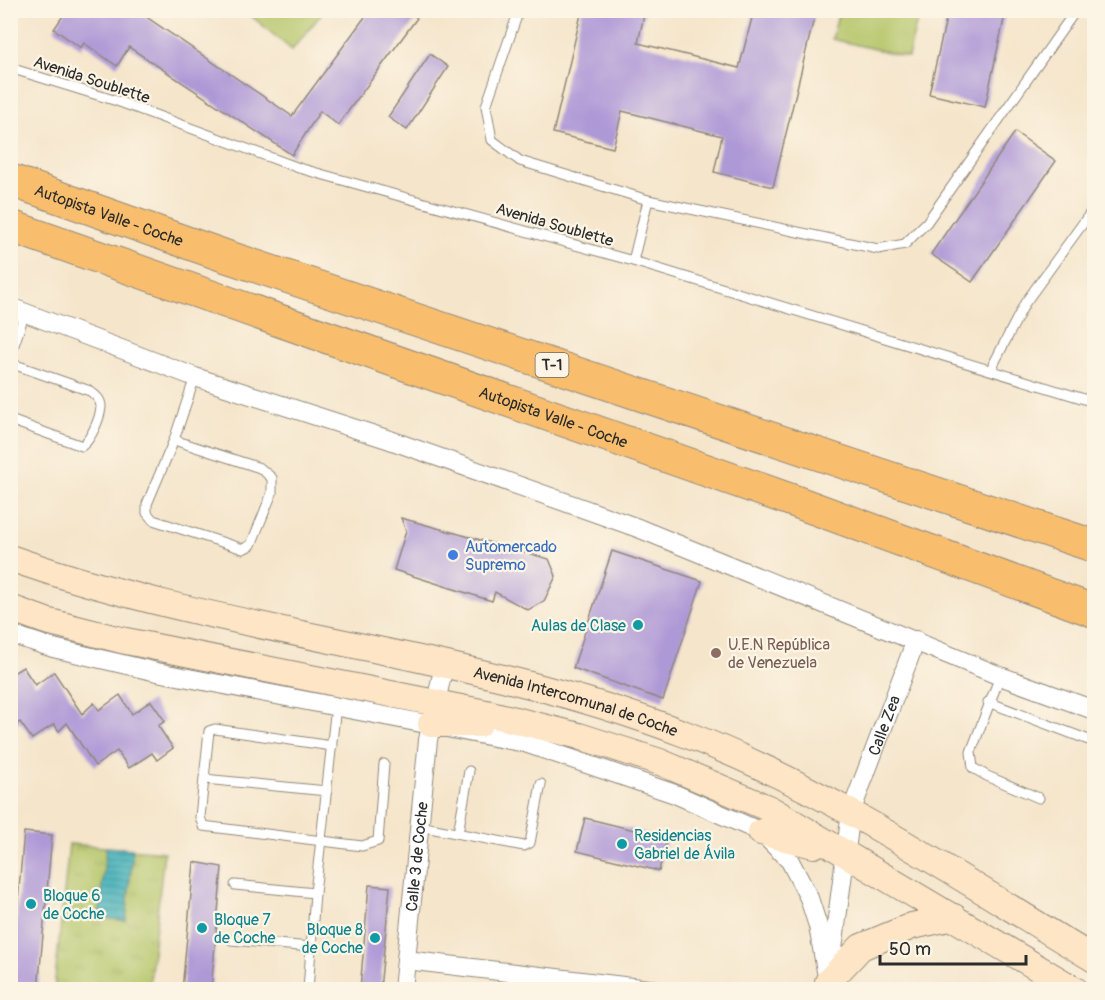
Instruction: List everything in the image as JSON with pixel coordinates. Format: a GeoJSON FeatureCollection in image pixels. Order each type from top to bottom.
{"type":"FeatureCollection","features":[{"type":"Feature","properties":{"kind":"highway","name":"Autopista Valle - Coche"},"geometry":{"type":"LineString","coordinates":[[10,180],[225,256],[1095,546]]}},
{"type":"Feature","properties":{"kind":"highway","name":"Autopista Valle - Coche"},"geometry":{"type":"LineString","coordinates":[[10,226],[794,501],[1095,611]]}},
{"type":"Feature","properties":{"kind":"main road","name":"Avenida Intercomunal de Coche"},"geometry":{"type":"LineString","coordinates":[[10,558],[67,578],[241,623],[444,665],[571,697],[683,733],[786,777],[851,812],[1095,959]]}},
{"type":"Feature","properties":{"kind":"main road","name":"Avenida Intercomunal de Coche"},"geometry":{"type":"LineString","coordinates":[[10,608],[46,621],[433,714],[526,734],[579,736],[696,776],[770,809],[1075,990]]}},
{"type":"Feature","properties":{"kind":"main road"},"geometry":{"type":"LineString","coordinates":[[433,714],[526,734]]}},
{"type":"Feature","properties":{"kind":"main road"},"geometry":{"type":"LineString","coordinates":[[761,832],[843,852]]}},
{"type":"Feature","properties":{"kind":"main road"},"geometry":{"type":"LineString","coordinates":[[828,986],[861,947],[912,926],[954,917]]}},
{"type":"Feature","properties":{"kind":"street"},"geometry":{"type":"LineString","coordinates":[[18,310],[195,377],[390,440],[638,528],[916,640],[999,676],[1095,710]]}},
{"type":"Feature","properties":{"kind":"street","name":"Avenida Intercomunal de Coche"},"geometry":{"type":"LineString","coordinates":[[10,634],[53,648],[157,672],[336,706],[433,714]]}},
{"type":"Feature","properties":{"kind":"street","name":"Calle Zea"},"geometry":{"type":"LineString","coordinates":[[843,852],[851,812],[916,640]]}},
{"type":"Feature","properties":{"kind":"street","name":"Calle 3 de Coche"},"geometry":{"type":"LineString","coordinates":[[403,990],[419,826],[433,714],[444,665]]}},
{"type":"Feature","properties":{"kind":"street","name":"Avenida Intercomunal de Coche"},"geometry":{"type":"LineString","coordinates":[[526,734],[675,794],[761,832]]}},
{"type":"Feature","properties":{"kind":"street"},"geometry":{"type":"LineString","coordinates":[[761,832],[790,861],[804,885],[818,926],[828,986]]}},
{"type":"Feature","properties":{"kind":"street"},"geometry":{"type":"LineString","coordinates":[[828,986],[843,852]]}},
{"type":"Feature","properties":{"kind":"street"},"geometry":{"type":"LineString","coordinates":[[406,960],[551,984],[657,990]]}},
{"type":"Feature","properties":{"kind":"lane"},"geometry":{"type":"LineString","coordinates":[[519,10],[486,106],[492,140],[520,161],[648,200],[878,249],[904,244],[927,222],[1076,10]]}},
{"type":"Feature","properties":{"kind":"lane","name":"Avenida Soublette"},"geometry":{"type":"LineString","coordinates":[[10,68],[117,101],[299,168],[633,261],[1095,402]]}},
{"type":"Feature","properties":{"kind":"lane"},"geometry":{"type":"LineString","coordinates":[[633,261],[648,200]]}},
{"type":"Feature","properties":{"kind":"lane"},"geometry":{"type":"LineString","coordinates":[[991,369],[1025,303],[1095,208]]}},
{"type":"Feature","properties":{"kind":"lane"},"geometry":{"type":"LineString","coordinates":[[10,357],[18,310]]}},
{"type":"Feature","properties":{"kind":"lane"},"geometry":{"type":"LineString","coordinates":[[10,363],[90,391],[98,398],[101,406],[89,440],[82,446],[10,420]]}},
{"type":"Feature","properties":{"kind":"lane"},"geometry":{"type":"LineString","coordinates":[[174,440],[260,468],[272,478],[272,494],[251,545],[243,549],[153,520],[147,513],[147,504],[174,440],[195,377]]}},
{"type":"Feature","properties":{"kind":"lane"},"geometry":{"type":"LineString","coordinates":[[999,676],[971,752],[973,768],[1040,798]]}},
{"type":"Feature","properties":{"kind":"lane"},"geometry":{"type":"LineString","coordinates":[[988,702],[1095,742]]}},
{"type":"Feature","properties":{"kind":"lane"},"geometry":{"type":"LineString","coordinates":[[308,990],[315,893],[336,706]]}},
{"type":"Feature","properties":{"kind":"lane"},"geometry":{"type":"LineString","coordinates":[[332,746],[215,729],[207,736],[200,817],[203,826],[362,846],[378,840],[384,764]]}},
{"type":"Feature","properties":{"kind":"lane"},"geometry":{"type":"LineString","coordinates":[[458,832],[469,771]]}},
{"type":"Feature","properties":{"kind":"lane"},"geometry":{"type":"LineString","coordinates":[[204,779],[327,791]]}},
{"type":"Feature","properties":{"kind":"lane"},"geometry":{"type":"LineString","coordinates":[[419,826],[517,845],[530,843],[541,784]]}},
{"type":"Feature","properties":{"kind":"lane"},"geometry":{"type":"LineString","coordinates":[[235,885],[315,893]]}},
{"type":"Feature","properties":{"kind":"lane"},"geometry":{"type":"LineString","coordinates":[[231,940],[311,947]]}},
{"type":"Feature","properties":{"kind":"green space"},"geometry":{"type":"Polygon","coordinates":[[[254,10],[324,11],[292,50],[250,15],[254,10]]]}},
{"type":"Feature","properties":{"kind":"green space"},"geometry":{"type":"Polygon","coordinates":[[[839,11],[919,12],[908,57],[832,39],[839,11]]]}},
{"type":"Feature","properties":{"kind":"green space"},"geometry":{"type":"Polygon","coordinates":[[[69,844],[164,852],[149,989],[54,990],[69,844]]]}},
{"type":"Feature","properties":{"kind":"water"},"geometry":{"type":"Polygon","coordinates":[[[106,847],[133,849],[126,921],[99,917],[106,847]]]}},
{"type":"Feature","properties":{"kind":"building"},"geometry":{"type":"Polygon","coordinates":[[[67,10],[136,10],[292,116],[370,10],[408,10],[417,18],[338,125],[320,111],[292,155],[129,47],[117,66],[84,43],[81,48],[54,29],[67,10]]]}},
{"type":"Feature","properties":{"kind":"building"},"geometry":{"type":"Polygon","coordinates":[[[582,10],[645,10],[638,43],[739,68],[754,10],[816,10],[773,187],[714,172],[722,136],[622,111],[613,148],[553,133],[582,10]]]}},
{"type":"Feature","properties":{"kind":"building"},"geometry":{"type":"Polygon","coordinates":[[[948,10],[1006,10],[985,107],[929,94],[948,10]]]}},
{"type":"Feature","properties":{"kind":"building"},"geometry":{"type":"Polygon","coordinates":[[[430,54],[448,67],[407,130],[388,117],[430,54]]]}},
{"type":"Feature","properties":{"kind":"building"},"geometry":{"type":"Polygon","coordinates":[[[1015,132],[1056,161],[972,282],[931,254],[1015,132]]]}},
{"type":"Feature","properties":{"kind":"building","name":"Automercado Supremo"},"geometry":{"type":"Polygon","coordinates":[[[401,518],[549,559],[556,576],[544,601],[528,610],[495,592],[492,601],[394,570],[406,531],[401,518]]]}},
{"type":"Feature","properties":{"kind":"building","name":"Aulas de Clase"},"geometry":{"type":"Polygon","coordinates":[[[612,551],[702,581],[663,700],[573,668],[612,551]]]}},
{"type":"Feature","properties":{"kind":"building"},"geometry":{"type":"Polygon","coordinates":[[[23,667],[35,685],[54,672],[82,714],[94,703],[99,710],[120,695],[132,714],[151,701],[165,721],[158,726],[173,748],[157,760],[152,753],[129,768],[117,751],[95,766],[67,723],[59,731],[54,724],[32,739],[20,722],[10,728],[10,675],[23,667]]]}},
{"type":"Feature","properties":{"kind":"building","name":"Residencias Gabriel de Ávila"},"geometry":{"type":"Polygon","coordinates":[[[585,818],[667,838],[659,871],[577,851],[585,818]]]}},
{"type":"Feature","properties":{"kind":"building","name":"Bloque 6 de Coche"},"geometry":{"type":"Polygon","coordinates":[[[24,832],[52,835],[38,990],[10,990],[24,832]]]}},
{"type":"Feature","properties":{"kind":"building","name":"Bloque 7 de Coche"},"geometry":{"type":"Polygon","coordinates":[[[194,862],[222,867],[211,990],[182,990],[194,862]]]}},
{"type":"Feature","properties":{"kind":"building","name":"Bloque 8 de Coche"},"geometry":{"type":"Polygon","coordinates":[[[369,885],[390,887],[380,990],[360,990],[369,885]]]}},
{"type":"Feature","properties":{"kind":"place","name":"Automercado Supremo"},"geometry":{"type":"Point","coordinates":[453,555]}},
{"type":"Feature","properties":{"kind":"place","name":"Aulas de Clase"},"geometry":{"type":"Point","coordinates":[638,625]}},
{"type":"Feature","properties":{"kind":"place","name":"U.E.N República de Venezuela"},"geometry":{"type":"Point","coordinates":[716,653]}},
{"type":"Feature","properties":{"kind":"place","name":"Residencias Gabriel de Ávila"},"geometry":{"type":"Point","coordinates":[622,844]}},
{"type":"Feature","properties":{"kind":"place","name":"Bloque 6 de Coche"},"geometry":{"type":"Point","coordinates":[31,904]}},
{"type":"Feature","properties":{"kind":"place","name":"Bloque 7 de Coche"},"geometry":{"type":"Point","coordinates":[202,928]}},
{"type":"Feature","properties":{"kind":"place","name":"Bloque 8 de Coche"},"geometry":{"type":"Point","coordinates":[375,938]}}]}
